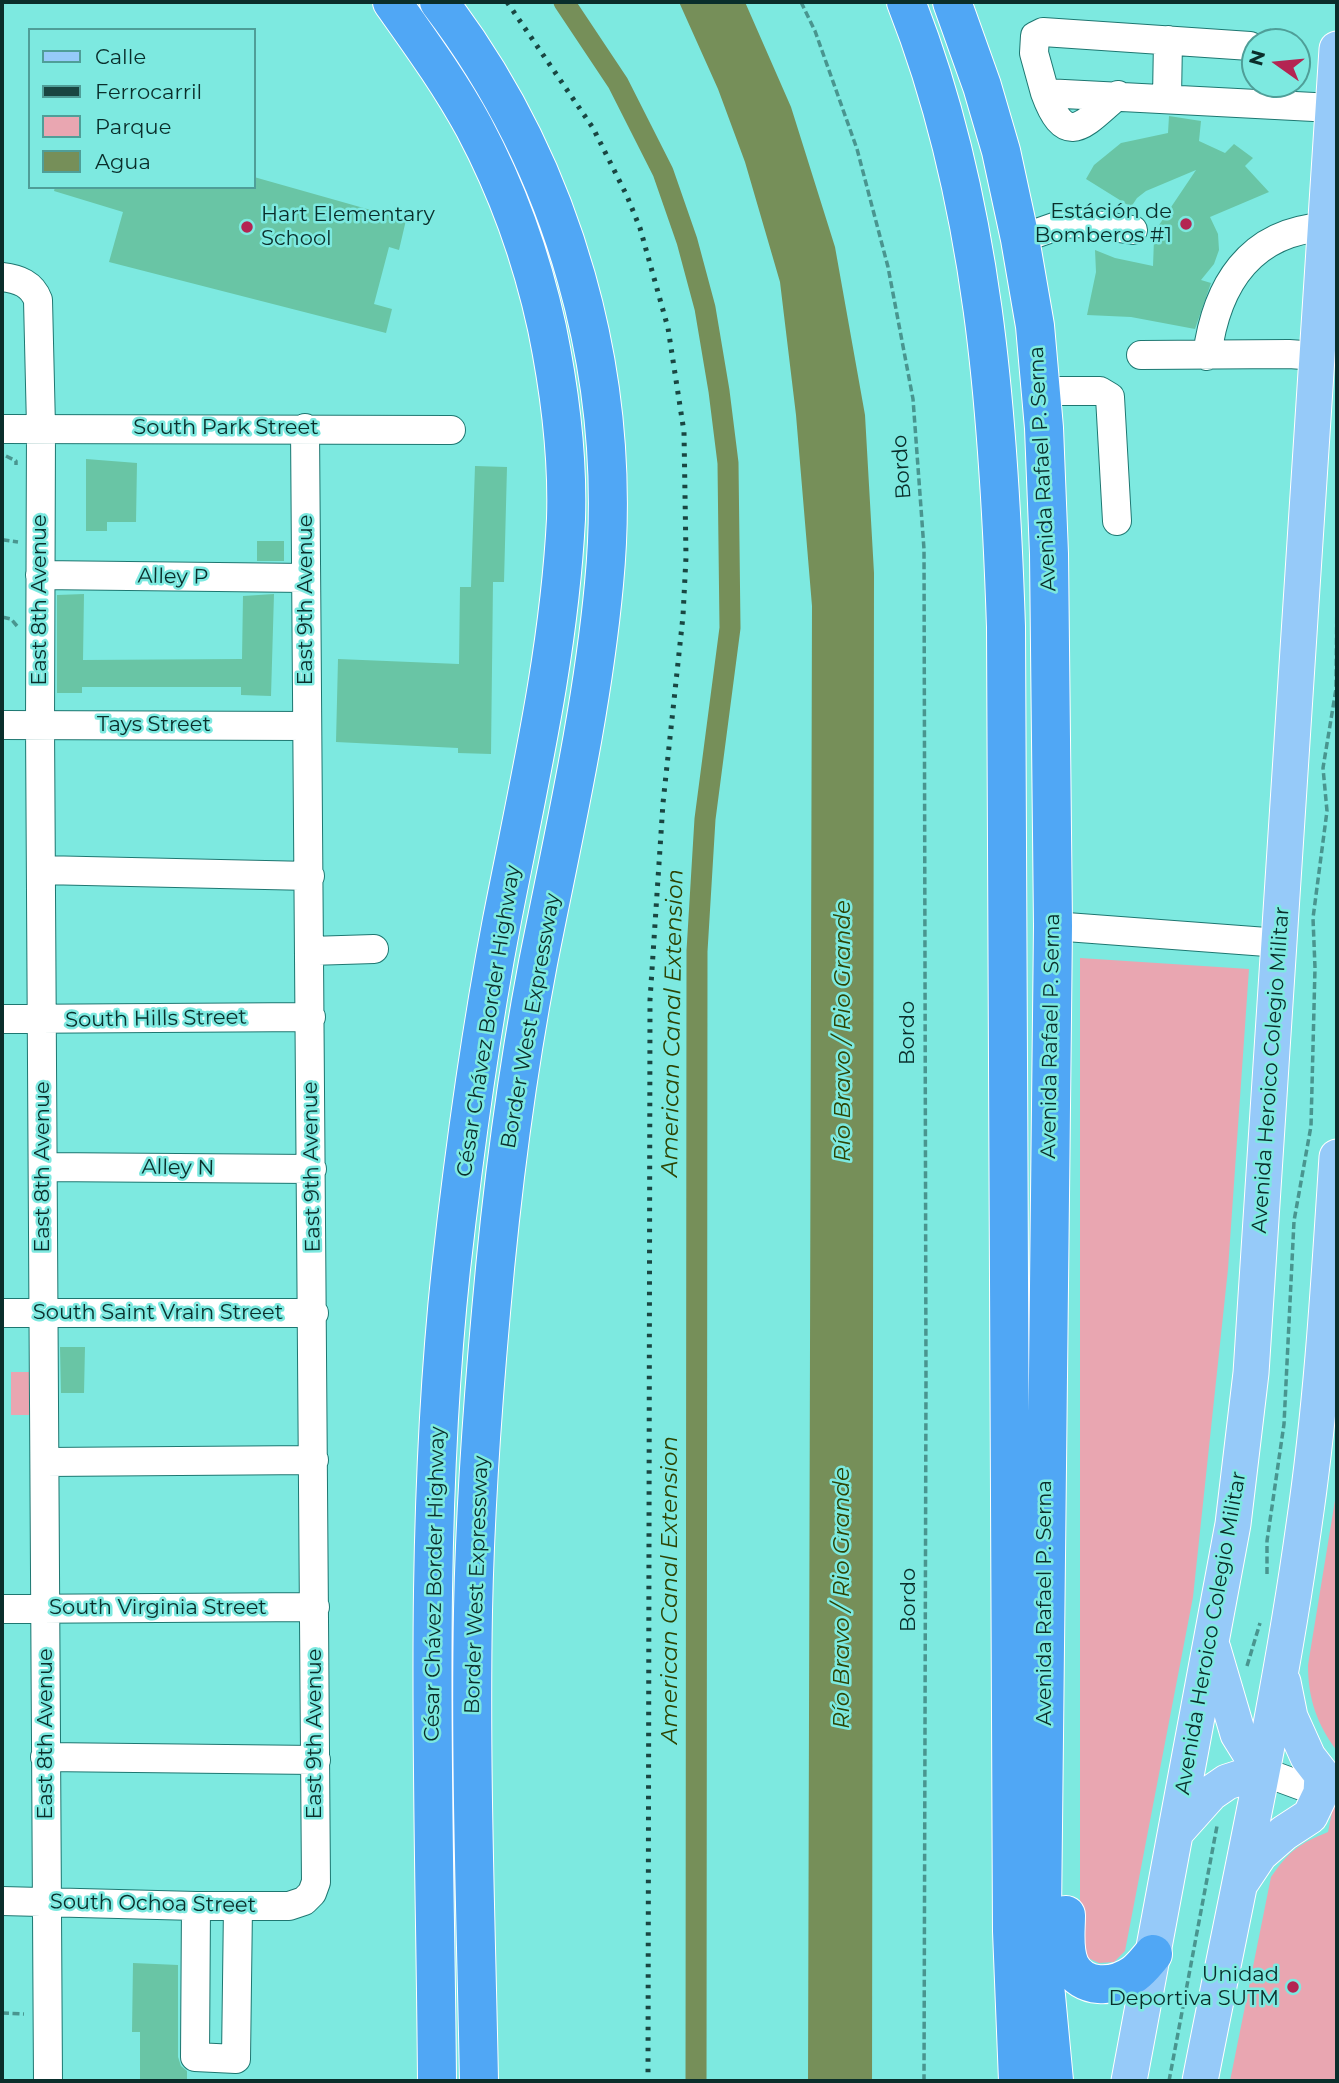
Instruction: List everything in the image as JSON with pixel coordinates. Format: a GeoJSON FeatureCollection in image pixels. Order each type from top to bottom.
{"type":"FeatureCollection","features":[{"type":"Feature","properties":{"kind":"highway","name":"César Chávez Border Highway"},"geometry":{"type":"LineString","coordinates":[[392,2],[440,71],[475,129],[513,214],[547,327],[561,426],[566,514],[558,610],[543,715],[501,927],[481,1045],[451,1270],[438,1432],[433,1554],[431,1733],[436,2081]]}},
{"type":"Feature","properties":{"kind":"highway","name":"Border West Expressway"},"geometry":{"type":"LineString","coordinates":[[439,2],[478,58],[518,128],[561,226],[582,291],[595,346],[607,465],[607,542],[599,630],[573,789],[529,1019],[507,1166],[491,1311],[473,1609],[472,1750],[480,2081]]}},
{"type":"Feature","properties":{"kind":"highway","name":"Avenida Rafael P. Serna"},"geometry":{"type":"LineString","coordinates":[[906,2],[945,121],[967,215],[995,402],[1002,506],[1006,627],[1012,1931],[1018,2081]]}},
{"type":"Feature","properties":{"kind":"highway","name":"Avenida Rafael P. Serna"},"geometry":{"type":"LineString","coordinates":[[952,2],[982,86],[1001,151],[1020,239],[1035,326],[1041,391],[1049,554],[1053,926],[1042,1926],[1048,2033],[1054,2081]]}},
{"type":"Feature","properties":{"kind":"highway"},"geometry":{"type":"LineString","coordinates":[[1047,1411],[1063,1496],[1066,1953],[1076,1975],[1087,1982],[1101,1984],[1126,1979],[1137,1972],[1153,1954]]}},
{"type":"Feature","properties":{"kind":"main road"},"geometry":{"type":"LineString","coordinates":[[1324,227],[1337,49]]}},
{"type":"Feature","properties":{"kind":"main road","name":"Avenida Heroico Colegio Militar"},"geometry":{"type":"LineString","coordinates":[[1129,2081],[1233,1524],[1251,1373],[1307,510],[1327,365],[1321,299],[1324,227]]}},
{"type":"Feature","properties":{"kind":"main road"},"geometry":{"type":"LineString","coordinates":[[1307,510],[1323,476],[1337,460]]}},
{"type":"Feature","properties":{"kind":"main road"},"geometry":{"type":"LineString","coordinates":[[1200,2081],[1261,1771],[1304,1527],[1317,1425],[1337,1157]]}},
{"type":"Feature","properties":{"kind":"main road"},"geometry":{"type":"LineString","coordinates":[[1212,1645],[1238,1734],[1261,1771]]}},
{"type":"Feature","properties":{"kind":"main road"},"geometry":{"type":"LineString","coordinates":[[1238,1887],[1260,1854],[1284,1833],[1310,1816],[1321,1793],[1322,1775],[1308,1757],[1290,1717],[1280,1668]]}},
{"type":"Feature","properties":{"kind":"main road"},"geometry":{"type":"LineString","coordinates":[[1177,1831],[1211,1793],[1227,1782],[1261,1771]]}},
{"type":"Feature","properties":{"kind":"street"},"geometry":{"type":"LineString","coordinates":[[1241,45],[1043,32],[1035,36],[1033,45],[1051,110],[1066,127],[1076,128],[1084,124],[1118,95],[1333,108]]}},
{"type":"Feature","properties":{"kind":"street"},"geometry":{"type":"LineString","coordinates":[[1167,40],[1167,98]]}},
{"type":"Feature","properties":{"kind":"street"},"geometry":{"type":"LineString","coordinates":[[1020,239],[1063,224],[1082,223],[1133,230]]}},
{"type":"Feature","properties":{"kind":"street"},"geometry":{"type":"LineString","coordinates":[[1207,356],[1210,330],[1218,306],[1236,274],[1257,248],[1284,234],[1304,228],[1324,227]]}},
{"type":"Feature","properties":{"kind":"street","name":"East 8th Avenue"},"geometry":{"type":"LineString","coordinates":[[2,277],[25,283],[34,290],[38,300],[41,427],[40,724],[48,2081]]}},
{"type":"Feature","properties":{"kind":"street"},"geometry":{"type":"LineString","coordinates":[[1141,355],[1289,354],[1327,365]]}},
{"type":"Feature","properties":{"kind":"street"},"geometry":{"type":"LineString","coordinates":[[1041,391],[1100,391],[1110,397],[1117,521]]}},
{"type":"Feature","properties":{"kind":"street","name":"East 9th Avenue"},"geometry":{"type":"LineString","coordinates":[[304,1901],[313,1893],[316,1882],[314,1313],[305,428]]}},
{"type":"Feature","properties":{"kind":"street","name":"South Park Street"},"geometry":{"type":"LineString","coordinates":[[2,429],[451,430]]}},
{"type":"Feature","properties":{"kind":"street","name":"Alley P"},"geometry":{"type":"LineString","coordinates":[[40,575],[306,578]]}},
{"type":"Feature","properties":{"kind":"street","name":"Tays Street"},"geometry":{"type":"LineString","coordinates":[[2,725],[307,726]]}},
{"type":"Feature","properties":{"kind":"street"},"geometry":{"type":"LineString","coordinates":[[41,870],[310,876]]}},
{"type":"Feature","properties":{"kind":"street"},"geometry":{"type":"LineString","coordinates":[[1053,926],[1279,943]]}},
{"type":"Feature","properties":{"kind":"street"},"geometry":{"type":"LineString","coordinates":[[310,951],[374,949]]}},
{"type":"Feature","properties":{"kind":"street","name":"South Hills Street"},"geometry":{"type":"LineString","coordinates":[[2,1019],[311,1017]]}},
{"type":"Feature","properties":{"kind":"street","name":"Alley N"},"geometry":{"type":"LineString","coordinates":[[44,1167],[312,1169]]}},
{"type":"Feature","properties":{"kind":"street","name":"South Saint Vrain Street"},"geometry":{"type":"LineString","coordinates":[[2,1313],[314,1313]]}},
{"type":"Feature","properties":{"kind":"street"},"geometry":{"type":"LineString","coordinates":[[45,1462],[314,1460]]}},
{"type":"Feature","properties":{"kind":"street","name":"South Virginia Street"},"geometry":{"type":"LineString","coordinates":[[2,1609],[315,1607]]}},
{"type":"Feature","properties":{"kind":"street"},"geometry":{"type":"LineString","coordinates":[[45,1757],[316,1760]]}},
{"type":"Feature","properties":{"kind":"street"},"geometry":{"type":"LineString","coordinates":[[1261,1771],[1321,1793]]}},
{"type":"Feature","properties":{"kind":"street","name":"South Ochoa Street"},"geometry":{"type":"LineString","coordinates":[[2,1900],[196,1906],[289,1906],[304,1901]]}},
{"type":"Feature","properties":{"kind":"street"},"geometry":{"type":"LineString","coordinates":[[196,1906],[195,2057],[236,2059],[238,1906]]}},
{"type":"Feature","properties":{"kind":"street"},"geometry":{"type":"LineString","coordinates":[[196,1944],[237,1945]]}},
{"type":"Feature","properties":{"kind":"path","name":"Bordo"},"geometry":{"type":"LineString","coordinates":[[802,2],[816,31],[857,149],[888,267],[913,400],[924,550],[924,2081]]}},
{"type":"Feature","properties":{"kind":"path"},"geometry":{"type":"LineString","coordinates":[[2,2013],[25,2014]]}},
{"type":"Feature","properties":{"kind":"green space"},"geometry":{"type":"Polygon","coordinates":[[[1080,958],[1249,969],[1228,1269],[1193,1597],[1125,1951],[1114,1962],[1099,1963],[1086,1957],[1080,1941],[1080,958]]]}},
{"type":"Feature","properties":{"kind":"green space"},"geometry":{"type":"Polygon","coordinates":[[[11,1372],[33,1372],[33,1415],[11,1415],[11,1372]]]}},
{"type":"Feature","properties":{"kind":"green space"},"geometry":{"type":"Polygon","coordinates":[[[1337,1488],[1337,1751],[1315,1711],[1308,1665],[1337,1488]]]}},
{"type":"Feature","properties":{"kind":"green space","name":"Unidad Deportiva SUTM"},"geometry":{"type":"Polygon","coordinates":[[[1337,1787],[1337,2081],[1230,2081],[1271,1877],[1296,1849],[1328,1832],[1337,1787]]]}},
{"type":"Feature","properties":{"kind":"water","name":"Río Bravo / Rio Grande"},"geometry":{"type":"Polygon","coordinates":[[[679,2],[745,2],[791,107],[835,247],[865,415],[874,573],[872,2081],[808,2081],[812,606],[796,415],[780,282],[745,162],[718,89],[679,2]]]}},
{"type":"Feature","properties":{"kind":"building","name":"Estáción de Bomberos #1"},"geometry":{"type":"Polygon","coordinates":[[[1169,116],[1201,121],[1199,141],[1225,153],[1234,144],[1253,158],[1245,166],[1269,192],[1210,217],[1218,234],[1219,250],[1214,264],[1201,280],[1211,283],[1195,329],[1131,317],[1087,315],[1096,272],[1095,250],[1115,258],[1153,266],[1157,228],[1196,170],[1146,191],[1131,207],[1086,179],[1094,165],[1121,143],[1168,133],[1169,116]]]}},
{"type":"Feature","properties":{"kind":"building"},"geometry":{"type":"Polygon","coordinates":[[[256,178],[406,220],[399,250],[389,247],[374,304],[392,309],[386,333],[109,262],[123,212],[54,191],[256,189],[256,178]]]}},
{"type":"Feature","properties":{"kind":"building"},"geometry":{"type":"Polygon","coordinates":[[[86,459],[137,463],[136,522],[107,522],[107,531],[86,531],[86,459]]]}},
{"type":"Feature","properties":{"kind":"building"},"geometry":{"type":"Polygon","coordinates":[[[475,466],[507,467],[504,582],[493,582],[491,754],[458,753],[458,748],[336,742],[338,659],[459,664],[460,587],[471,587],[475,466]]]}},
{"type":"Feature","properties":{"kind":"building"},"geometry":{"type":"Polygon","coordinates":[[[257,541],[284,541],[284,561],[257,561],[257,541]]]}},
{"type":"Feature","properties":{"kind":"building"},"geometry":{"type":"Polygon","coordinates":[[[84,594],[83,660],[242,659],[243,596],[274,594],[271,696],[241,695],[241,687],[82,687],[82,693],[57,693],[57,595],[84,594]]]}},
{"type":"Feature","properties":{"kind":"building"},"geometry":{"type":"Polygon","coordinates":[[[60,1347],[85,1347],[84,1393],[61,1393],[60,1347]]]}},
{"type":"Feature","properties":{"kind":"building"},"geometry":{"type":"Polygon","coordinates":[[[133,1963],[178,1965],[178,2057],[181,2066],[187,2071],[187,2081],[140,2081],[140,2032],[132,2032],[133,1963]]]}},
{"type":"Feature","properties":{"kind":"waterway","name":"American Canal Extension"},"geometry":{"type":"LineString","coordinates":[[564,2],[618,83],[663,172],[687,241],[705,308],[728,463],[730,628],[705,819],[697,951],[696,2081]]}},
{"type":"Feature","properties":{"kind":"railway"},"geometry":{"type":"LineString","coordinates":[[507,2],[593,128],[627,196],[640,228],[668,328],[684,432],[686,557],[683,616],[663,803],[650,1000],[648,2081]]}},
{"type":"Feature","properties":{"kind":"place","name":"Estáción de Bomberos #1"},"geometry":{"type":"Point","coordinates":[1186,224]}},
{"type":"Feature","properties":{"kind":"place","name":"Hart Elementary School"},"geometry":{"type":"Point","coordinates":[247,227]}},
{"type":"Feature","properties":{"kind":"place","name":"Unidad Deportiva SUTM"},"geometry":{"type":"Point","coordinates":[1293,1987]}}]}
